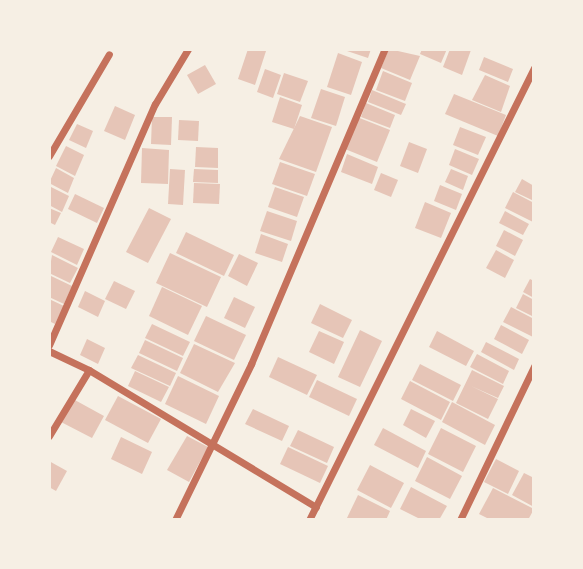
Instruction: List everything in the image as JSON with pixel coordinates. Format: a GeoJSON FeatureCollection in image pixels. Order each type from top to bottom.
{"type":"FeatureCollection","features":[{"type":"Feature","properties":{"kind":"street"},"geometry":{"type":"LineString","coordinates":[[49,345],[155,104],[188,49]]}},
{"type":"Feature","properties":{"kind":"street"},"geometry":{"type":"LineString","coordinates":[[175,520],[251,365],[385,49]]}},
{"type":"Feature","properties":{"kind":"street"},"geometry":{"type":"LineString","coordinates":[[49,156],[109,54]]}},
{"type":"Feature","properties":{"kind":"street"},"geometry":{"type":"LineString","coordinates":[[309,520],[534,68]]}},
{"type":"Feature","properties":{"kind":"street"},"geometry":{"type":"LineString","coordinates":[[49,351],[89,370],[316,507]]}},
{"type":"Feature","properties":{"kind":"street"},"geometry":{"type":"LineString","coordinates":[[460,520],[534,366]]}},
{"type":"Feature","properties":{"kind":"street"},"geometry":{"type":"LineString","coordinates":[[49,436],[89,370]]}},
{"type":"Feature","properties":{"kind":"building"},"geometry":{"type":"Polygon","coordinates":[[[248,49],[266,51],[255,85],[238,79],[248,49]]]}},
{"type":"Feature","properties":{"kind":"building"},"geometry":{"type":"Polygon","coordinates":[[[341,49],[371,49],[368,58],[341,49]]]}},
{"type":"Feature","properties":{"kind":"building"},"geometry":{"type":"Polygon","coordinates":[[[389,49],[420,56],[410,80],[381,68],[389,49]]]}},
{"type":"Feature","properties":{"kind":"building"},"geometry":{"type":"Polygon","coordinates":[[[422,49],[447,49],[441,63],[420,54],[422,49]]]}},
{"type":"Feature","properties":{"kind":"building"},"geometry":{"type":"Polygon","coordinates":[[[450,49],[471,50],[462,75],[443,67],[450,49]]]}},
{"type":"Feature","properties":{"kind":"building"},"geometry":{"type":"Polygon","coordinates":[[[338,53],[362,62],[351,95],[327,87],[338,53]]]}},
{"type":"Feature","properties":{"kind":"building"},"geometry":{"type":"Polygon","coordinates":[[[484,57],[513,69],[508,82],[479,70],[484,57]]]}},
{"type":"Feature","properties":{"kind":"building"},"geometry":{"type":"Polygon","coordinates":[[[205,65],[216,84],[198,94],[187,75],[205,65]]]}},
{"type":"Feature","properties":{"kind":"building"},"geometry":{"type":"Polygon","coordinates":[[[265,69],[281,75],[273,98],[257,92],[265,69]]]}},
{"type":"Feature","properties":{"kind":"building"},"geometry":{"type":"Polygon","coordinates":[[[383,71],[412,83],[405,101],[376,90],[383,71]]]}},
{"type":"Feature","properties":{"kind":"building"},"geometry":{"type":"Polygon","coordinates":[[[284,73],[308,81],[300,102],[277,94],[284,73]]]}},
{"type":"Feature","properties":{"kind":"building"},"geometry":{"type":"Polygon","coordinates":[[[485,75],[510,86],[501,112],[472,100],[485,75]]]}},
{"type":"Feature","properties":{"kind":"building"},"geometry":{"type":"Polygon","coordinates":[[[321,89],[345,97],[336,126],[311,118],[321,89]]]}},
{"type":"Feature","properties":{"kind":"building"},"geometry":{"type":"Polygon","coordinates":[[[372,90],[406,104],[401,115],[368,102],[372,90]]]}},
{"type":"Feature","properties":{"kind":"building"},"geometry":{"type":"Polygon","coordinates":[[[454,94],[506,115],[498,136],[445,114],[454,94]]]}},
{"type":"Feature","properties":{"kind":"building"},"geometry":{"type":"Polygon","coordinates":[[[280,97],[302,105],[294,129],[272,122],[280,97]]]}},
{"type":"Feature","properties":{"kind":"building"},"geometry":{"type":"Polygon","coordinates":[[[366,103],[395,115],[390,128],[361,117],[366,103]]]}},
{"type":"Feature","properties":{"kind":"building"},"geometry":{"type":"Polygon","coordinates":[[[115,106],[135,115],[125,140],[104,131],[115,106]]]}},
{"type":"Feature","properties":{"kind":"building"},"geometry":{"type":"Polygon","coordinates":[[[300,116],[332,127],[316,172],[279,159],[300,116]]]}},
{"type":"Feature","properties":{"kind":"building"},"geometry":{"type":"Polygon","coordinates":[[[152,117],[172,117],[171,145],[151,144],[152,117]]]}},
{"type":"Feature","properties":{"kind":"building"},"geometry":{"type":"Polygon","coordinates":[[[357,117],[390,130],[377,162],[345,149],[357,117]]]}},
{"type":"Feature","properties":{"kind":"building"},"geometry":{"type":"Polygon","coordinates":[[[179,120],[199,121],[198,141],[178,140],[179,120]]]}},
{"type":"Feature","properties":{"kind":"building"},"geometry":{"type":"Polygon","coordinates":[[[77,124],[93,131],[86,148],[69,140],[77,124]]]}},
{"type":"Feature","properties":{"kind":"building"},"geometry":{"type":"Polygon","coordinates":[[[460,127],[486,137],[478,155],[453,145],[460,127]]]}},
{"type":"Feature","properties":{"kind":"building"},"geometry":{"type":"Polygon","coordinates":[[[409,142],[427,149],[418,173],[400,166],[409,142]]]}},
{"type":"Feature","properties":{"kind":"building"},"geometry":{"type":"Polygon","coordinates":[[[66,146],[84,155],[75,176],[56,166],[66,146]]]}},
{"type":"Feature","properties":{"kind":"building"},"geometry":{"type":"Polygon","coordinates":[[[196,147],[218,148],[218,168],[195,167],[196,147]]]}},
{"type":"Feature","properties":{"kind":"building"},"geometry":{"type":"Polygon","coordinates":[[[142,148],[169,150],[168,184],[141,183],[142,148]]]}},
{"type":"Feature","properties":{"kind":"building"},"geometry":{"type":"Polygon","coordinates":[[[455,149],[479,159],[472,175],[449,165],[455,149]]]}},
{"type":"Feature","properties":{"kind":"building"},"geometry":{"type":"Polygon","coordinates":[[[347,154],[378,167],[372,184],[341,172],[347,154]]]}},
{"type":"Feature","properties":{"kind":"building"},"geometry":{"type":"Polygon","coordinates":[[[280,162],[315,174],[307,196],[272,184],[280,162]]]}},
{"type":"Feature","properties":{"kind":"building"},"geometry":{"type":"Polygon","coordinates":[[[56,168],[74,178],[68,193],[49,183],[56,168]]]}},
{"type":"Feature","properties":{"kind":"building"},"geometry":{"type":"Polygon","coordinates":[[[170,169],[185,170],[183,205],[168,204],[170,169]]]}},
{"type":"Feature","properties":{"kind":"building"},"geometry":{"type":"Polygon","coordinates":[[[194,169],[218,170],[218,183],[193,182],[194,169]]]}},
{"type":"Feature","properties":{"kind":"building"},"geometry":{"type":"Polygon","coordinates":[[[451,169],[468,176],[463,190],[445,182],[451,169]]]}},
{"type":"Feature","properties":{"kind":"building"},"geometry":{"type":"Polygon","coordinates":[[[381,173],[398,180],[391,197],[374,190],[381,173]]]}},
{"type":"Feature","properties":{"kind":"building"},"geometry":{"type":"Polygon","coordinates":[[[522,179],[534,186],[534,201],[515,192],[522,179]]]}},
{"type":"Feature","properties":{"kind":"building"},"geometry":{"type":"Polygon","coordinates":[[[194,183],[220,184],[219,204],[193,203],[194,183]]]}},
{"type":"Feature","properties":{"kind":"building"},"geometry":{"type":"Polygon","coordinates":[[[440,185],[462,194],[456,210],[434,201],[440,185]]]}},
{"type":"Feature","properties":{"kind":"building"},"geometry":{"type":"Polygon","coordinates":[[[49,186],[69,196],[62,212],[49,205],[49,186]]]}},
{"type":"Feature","properties":{"kind":"building"},"geometry":{"type":"Polygon","coordinates":[[[275,187],[304,197],[297,217],[268,207],[275,187]]]}},
{"type":"Feature","properties":{"kind":"building"},"geometry":{"type":"Polygon","coordinates":[[[513,192],[534,203],[533,222],[505,208],[513,192]]]}},
{"type":"Feature","properties":{"kind":"building"},"geometry":{"type":"Polygon","coordinates":[[[75,194],[104,208],[97,223],[68,209],[75,194]]]}},
{"type":"Feature","properties":{"kind":"building"},"geometry":{"type":"Polygon","coordinates":[[[425,202],[451,213],[441,238],[415,228],[425,202]]]}},
{"type":"Feature","properties":{"kind":"building"},"geometry":{"type":"Polygon","coordinates":[[[49,208],[61,213],[55,225],[49,222],[49,208]]]}},
{"type":"Feature","properties":{"kind":"building"},"geometry":{"type":"Polygon","coordinates":[[[149,208],[171,219],[148,263],[126,252],[149,208]]]}},
{"type":"Feature","properties":{"kind":"building"},"geometry":{"type":"Polygon","coordinates":[[[267,211],[297,221],[291,241],[260,231],[267,211]]]}},
{"type":"Feature","properties":{"kind":"building"},"geometry":{"type":"Polygon","coordinates":[[[505,211],[529,224],[523,235],[499,223],[505,211]]]}},
{"type":"Feature","properties":{"kind":"building"},"geometry":{"type":"Polygon","coordinates":[[[504,230],[523,240],[515,256],[496,246],[504,230]]]}},
{"type":"Feature","properties":{"kind":"building"},"geometry":{"type":"Polygon","coordinates":[[[186,232],[234,255],[224,276],[176,253],[186,232]]]}},
{"type":"Feature","properties":{"kind":"building"},"geometry":{"type":"Polygon","coordinates":[[[261,234],[288,244],[282,262],[255,253],[261,234]]]}},
{"type":"Feature","properties":{"kind":"building"},"geometry":{"type":"Polygon","coordinates":[[[58,237],[84,249],[77,265],[51,252],[58,237]]]}},
{"type":"Feature","properties":{"kind":"building"},"geometry":{"type":"Polygon","coordinates":[[[496,250],[514,260],[505,278],[486,268],[496,250]]]}},
{"type":"Feature","properties":{"kind":"building"},"geometry":{"type":"Polygon","coordinates":[[[170,253],[221,277],[207,307],[156,283],[170,253]]]}},
{"type":"Feature","properties":{"kind":"building"},"geometry":{"type":"Polygon","coordinates":[[[239,254],[258,263],[247,286],[228,276],[239,254]]]}},
{"type":"Feature","properties":{"kind":"building"},"geometry":{"type":"Polygon","coordinates":[[[52,255],[78,268],[70,283],[49,273],[52,255]]]}},
{"type":"Feature","properties":{"kind":"building"},"geometry":{"type":"Polygon","coordinates":[[[49,275],[72,286],[64,304],[49,297],[49,275]]]}},
{"type":"Feature","properties":{"kind":"building"},"geometry":{"type":"Polygon","coordinates":[[[530,279],[534,281],[534,298],[523,292],[530,279]]]}},
{"type":"Feature","properties":{"kind":"building"},"geometry":{"type":"Polygon","coordinates":[[[114,281],[135,291],[126,309],[105,299],[114,281]]]}},
{"type":"Feature","properties":{"kind":"building"},"geometry":{"type":"Polygon","coordinates":[[[162,287],[202,306],[188,335],[149,316],[162,287]]]}},
{"type":"Feature","properties":{"kind":"building"},"geometry":{"type":"Polygon","coordinates":[[[85,291],[105,301],[98,317],[78,307],[85,291]]]}},
{"type":"Feature","properties":{"kind":"building"},"geometry":{"type":"Polygon","coordinates":[[[523,294],[534,300],[534,317],[516,308],[523,294]]]}},
{"type":"Feature","properties":{"kind":"building"},"geometry":{"type":"Polygon","coordinates":[[[234,297],[255,307],[245,328],[224,318],[234,297]]]}},
{"type":"Feature","properties":{"kind":"building"},"geometry":{"type":"Polygon","coordinates":[[[49,299],[64,306],[55,324],[49,321],[49,299]]]}},
{"type":"Feature","properties":{"kind":"building"},"geometry":{"type":"Polygon","coordinates":[[[320,304],[352,320],[343,338],[311,323],[320,304]]]}},
{"type":"Feature","properties":{"kind":"building"},"geometry":{"type":"Polygon","coordinates":[[[511,307],[534,319],[533,337],[503,322],[511,307]]]}},
{"type":"Feature","properties":{"kind":"building"},"geometry":{"type":"Polygon","coordinates":[[[206,316],[246,335],[234,360],[194,341],[206,316]]]}},
{"type":"Feature","properties":{"kind":"building"},"geometry":{"type":"Polygon","coordinates":[[[152,324],[190,342],[183,356],[145,338],[152,324]]]}},
{"type":"Feature","properties":{"kind":"building"},"geometry":{"type":"Polygon","coordinates":[[[501,325],[529,340],[522,354],[494,339],[501,325]]]}},
{"type":"Feature","properties":{"kind":"building"},"geometry":{"type":"Polygon","coordinates":[[[360,330],[382,341],[360,387],[338,377],[360,330]]]}},
{"type":"Feature","properties":{"kind":"building"},"geometry":{"type":"Polygon","coordinates":[[[319,331],[344,342],[334,364],[309,352],[319,331]]]}},
{"type":"Feature","properties":{"kind":"building"},"geometry":{"type":"Polygon","coordinates":[[[437,331],[474,351],[466,366],[429,347],[437,331]]]}},
{"type":"Feature","properties":{"kind":"building"},"geometry":{"type":"Polygon","coordinates":[[[87,339],[105,348],[98,364],[80,355],[87,339]]]}},
{"type":"Feature","properties":{"kind":"building"},"geometry":{"type":"Polygon","coordinates":[[[145,340],[183,358],[177,371],[139,353],[145,340]]]}},
{"type":"Feature","properties":{"kind":"building"},"geometry":{"type":"Polygon","coordinates":[[[486,342],[519,359],[514,370],[481,352],[486,342]]]}},
{"type":"Feature","properties":{"kind":"building"},"geometry":{"type":"Polygon","coordinates":[[[194,344],[235,363],[218,392],[180,373],[194,344]]]}},
{"type":"Feature","properties":{"kind":"building"},"geometry":{"type":"Polygon","coordinates":[[[477,354],[509,371],[503,384],[470,367],[477,354]]]}},
{"type":"Feature","properties":{"kind":"building"},"geometry":{"type":"Polygon","coordinates":[[[138,355],[176,373],[170,386],[131,368],[138,355]]]}},
{"type":"Feature","properties":{"kind":"building"},"geometry":{"type":"Polygon","coordinates":[[[278,357],[317,375],[307,395],[269,377],[278,357]]]}},
{"type":"Feature","properties":{"kind":"building"},"geometry":{"type":"Polygon","coordinates":[[[420,364],[461,385],[453,401],[412,380],[420,364]]]}},
{"type":"Feature","properties":{"kind":"building"},"geometry":{"type":"Polygon","coordinates":[[[472,370],[504,386],[498,398],[471,386],[498,399],[488,419],[456,403],[472,370]]]}},
{"type":"Feature","properties":{"kind":"building"},"geometry":{"type":"Polygon","coordinates":[[[135,371],[169,387],[161,402],[128,386],[135,371]]]}},
{"type":"Feature","properties":{"kind":"building"},"geometry":{"type":"Polygon","coordinates":[[[178,376],[219,396],[206,424],[165,404],[178,376]]]}},
{"type":"Feature","properties":{"kind":"building"},"geometry":{"type":"Polygon","coordinates":[[[317,380],[357,399],[349,416],[309,397],[317,380]]]}},
{"type":"Feature","properties":{"kind":"building"},"geometry":{"type":"Polygon","coordinates":[[[410,381],[450,402],[441,420],[401,399],[410,381]]]}},
{"type":"Feature","properties":{"kind":"building"},"geometry":{"type":"Polygon","coordinates":[[[118,396],[161,419],[148,443],[105,420],[118,396]]]}},
{"type":"Feature","properties":{"kind":"building"},"geometry":{"type":"Polygon","coordinates":[[[73,399],[104,416],[92,438],[61,422],[73,399]]]}},
{"type":"Feature","properties":{"kind":"building"},"geometry":{"type":"Polygon","coordinates":[[[452,402],[495,425],[485,445],[442,422],[452,402]]]}},
{"type":"Feature","properties":{"kind":"building"},"geometry":{"type":"Polygon","coordinates":[[[253,409],[289,426],[282,441],[245,424],[253,409]]]}},
{"type":"Feature","properties":{"kind":"building"},"geometry":{"type":"Polygon","coordinates":[[[411,409],[435,421],[426,438],[403,425],[411,409]]]}},
{"type":"Feature","properties":{"kind":"building"},"geometry":{"type":"Polygon","coordinates":[[[383,428],[426,451],[418,468],[374,445],[383,428]]]}},
{"type":"Feature","properties":{"kind":"building"},"geometry":{"type":"Polygon","coordinates":[[[441,428],[476,446],[463,472],[428,454],[441,428]]]}},
{"type":"Feature","properties":{"kind":"building"},"geometry":{"type":"Polygon","coordinates":[[[298,430],[334,447],[327,463],[290,446],[298,430]]]}},
{"type":"Feature","properties":{"kind":"building"},"geometry":{"type":"Polygon","coordinates":[[[187,436],[208,447],[189,482],[167,470],[187,436]]]}},
{"type":"Feature","properties":{"kind":"building"},"geometry":{"type":"Polygon","coordinates":[[[121,437],[152,452],[142,474],[111,459],[121,437]]]}},
{"type":"Feature","properties":{"kind":"building"},"geometry":{"type":"Polygon","coordinates":[[[288,447],[328,466],[320,483],[280,464],[288,447]]]}},
{"type":"Feature","properties":{"kind":"building"},"geometry":{"type":"Polygon","coordinates":[[[427,457],[462,476],[450,499],[415,481],[427,457]]]}},
{"type":"Feature","properties":{"kind":"building"},"geometry":{"type":"Polygon","coordinates":[[[496,459],[519,471],[508,494],[484,482],[496,459]]]}},
{"type":"Feature","properties":{"kind":"building"},"geometry":{"type":"Polygon","coordinates":[[[49,461],[67,471],[56,491],[49,487],[49,461]]]}},
{"type":"Feature","properties":{"kind":"building"},"geometry":{"type":"Polygon","coordinates":[[[370,465],[404,483],[391,508],[357,490],[370,465]]]}},
{"type":"Feature","properties":{"kind":"building"},"geometry":{"type":"Polygon","coordinates":[[[524,473],[534,478],[534,507],[512,495],[524,473]]]}},
{"type":"Feature","properties":{"kind":"building"},"geometry":{"type":"Polygon","coordinates":[[[411,487],[447,506],[439,520],[422,520],[400,509],[411,487]]]}},
{"type":"Feature","properties":{"kind":"building"},"geometry":{"type":"Polygon","coordinates":[[[493,488],[534,509],[528,520],[491,520],[479,514],[493,488]]]}},
{"type":"Feature","properties":{"kind":"building"},"geometry":{"type":"Polygon","coordinates":[[[358,495],[390,511],[386,520],[346,520],[358,495]]]}}]}
